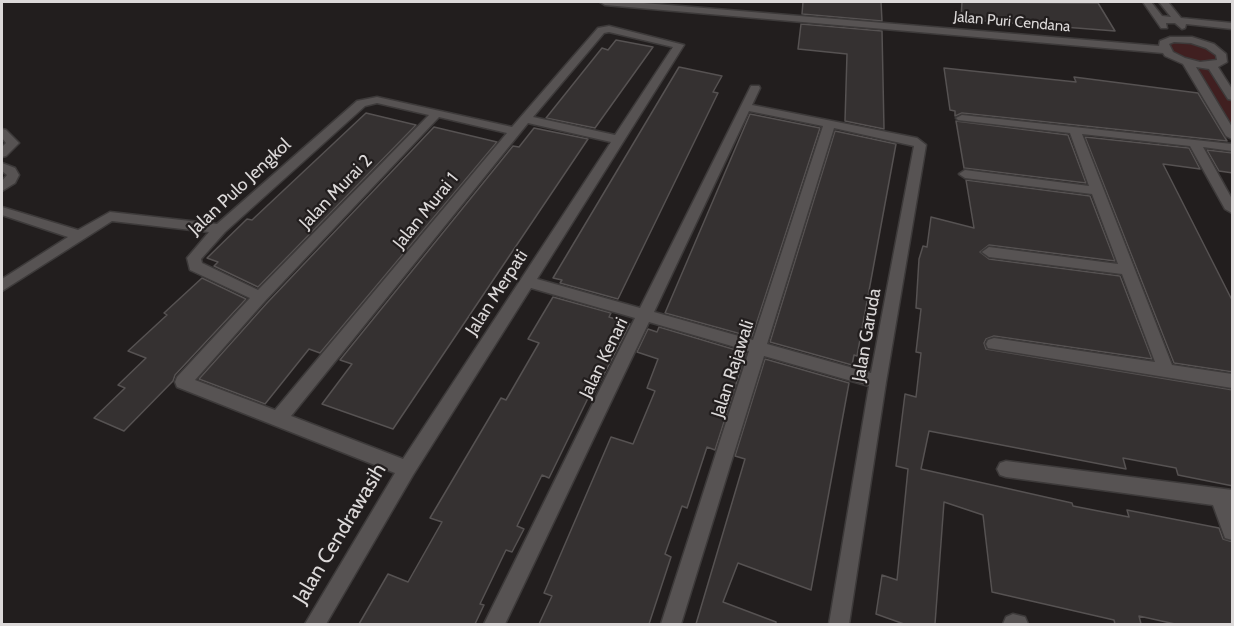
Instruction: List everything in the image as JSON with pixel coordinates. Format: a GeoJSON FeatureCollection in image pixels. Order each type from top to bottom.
{"type":"FeatureCollection","features":[{"type":"Feature","properties":{"kind":"street","name":"Jalan Puri Cendana"},"geometry":{"type":"LineString","coordinates":[[606,2],[665,4],[1165,50]]}},
{"type":"Feature","properties":{"kind":"street"},"geometry":{"type":"LineString","coordinates":[[1147,2],[1173,39]]}},
{"type":"Feature","properties":{"kind":"street"},"geometry":{"type":"LineString","coordinates":[[1164,2],[1192,40]]}},
{"type":"Feature","properties":{"kind":"street"},"geometry":{"type":"LineString","coordinates":[[1159,19],[1233,26]]}},
{"type":"Feature","properties":{"kind":"street","name":"Jalan Murai 1"},"geometry":{"type":"LineString","coordinates":[[278,419],[525,118],[601,30],[605,29]]}},
{"type":"Feature","properties":{"kind":"street","name":"Jalan Merpati"},"geometry":{"type":"LineString","coordinates":[[407,468],[680,46],[677,43],[605,29]]}},
{"type":"Feature","properties":{"kind":"street"},"geometry":{"type":"LineString","coordinates":[[1173,39],[1192,40],[1210,46],[1221,54],[1222,62],[1212,66],[1188,63],[1165,50],[1164,43],[1173,39]]}},
{"type":"Feature","properties":{"kind":"street"},"geometry":{"type":"LineString","coordinates":[[1188,63],[1233,136]]}},
{"type":"Feature","properties":{"kind":"street"},"geometry":{"type":"LineString","coordinates":[[1212,66],[1232,95]]}},
{"type":"Feature","properties":{"kind":"street","name":"Jalan Kenari"},"geometry":{"type":"LineString","coordinates":[[494,624],[646,316],[755,88]]}},
{"type":"Feature","properties":{"kind":"street","name":"Jalan Pulo Jengkol"},"geometry":{"type":"LineString","coordinates":[[260,297],[193,265],[194,258],[220,229],[363,102],[377,100],[515,131]]}},
{"type":"Feature","properties":{"kind":"street"},"geometry":{"type":"LineString","coordinates":[[746,107],[829,125]]}},
{"type":"Feature","properties":{"kind":"street","name":"Jalan Murai 2"},"geometry":{"type":"LineString","coordinates":[[260,297],[438,112]]}},
{"type":"Feature","properties":{"kind":"street"},"geometry":{"type":"LineString","coordinates":[[525,118],[620,140]]}},
{"type":"Feature","properties":{"kind":"street"},"geometry":{"type":"LineString","coordinates":[[962,118],[1233,147]]}},
{"type":"Feature","properties":{"kind":"street","name":"Jalan Rajawali"},"geometry":{"type":"LineString","coordinates":[[671,624],[760,349],[829,125]]}},
{"type":"Feature","properties":{"kind":"street","name":"Jalan Garuda"},"geometry":{"type":"LineString","coordinates":[[829,125],[917,142],[920,145],[878,382],[839,624]]}},
{"type":"Feature","properties":{"kind":"street"},"geometry":{"type":"LineString","coordinates":[[1074,129],[1166,371]]}},
{"type":"Feature","properties":{"kind":"street"},"geometry":{"type":"LineString","coordinates":[[2,132],[13,143],[2,153]]}},
{"type":"Feature","properties":{"kind":"street"},"geometry":{"type":"LineString","coordinates":[[1194,142],[1233,209]]}},
{"type":"Feature","properties":{"kind":"street"},"geometry":{"type":"LineString","coordinates":[[2,167],[11,171],[13,175],[11,180],[2,187]]}},
{"type":"Feature","properties":{"kind":"street"},"geometry":{"type":"LineString","coordinates":[[965,174],[1098,191]]}},
{"type":"Feature","properties":{"kind":"street"},"geometry":{"type":"LineString","coordinates":[[2,212],[78,235]]}},
{"type":"Feature","properties":{"kind":"street"},"geometry":{"type":"LineString","coordinates":[[2,286],[78,235],[114,215],[220,229]]}},
{"type":"Feature","properties":{"kind":"street"},"geometry":{"type":"LineString","coordinates":[[989,252],[1128,270]]}},
{"type":"Feature","properties":{"kind":"street"},"geometry":{"type":"LineString","coordinates":[[528,282],[878,382]]}},
{"type":"Feature","properties":{"kind":"street"},"geometry":{"type":"LineString","coordinates":[[260,297],[184,379],[183,383],[407,468]]}},
{"type":"Feature","properties":{"kind":"street"},"geometry":{"type":"LineString","coordinates":[[994,344],[1233,381]]}},
{"type":"Feature","properties":{"kind":"street","name":"Jalan Cendrawasih"},"geometry":{"type":"LineString","coordinates":[[315,624],[407,468]]}},
{"type":"Feature","properties":{"kind":"street"},"geometry":{"type":"LineString","coordinates":[[1006,469],[1226,498],[1233,531]]}},
{"type":"Feature","properties":{"kind":"shaded area"},"geometry":{"type":"Polygon","coordinates":[[[1168,41],[1201,43],[1223,58],[1212,66],[1232,97],[1232,136],[1188,63],[1181,60],[1164,43],[1168,41]]]}},
{"type":"Feature","properties":{"kind":"building"},"geometry":{"type":"Polygon","coordinates":[[[803,2],[881,2],[882,21],[802,14],[803,2]]]}},
{"type":"Feature","properties":{"kind":"building"},"geometry":{"type":"Polygon","coordinates":[[[962,2],[1098,3],[1115,31],[961,19],[962,2]]]}},
{"type":"Feature","properties":{"kind":"building"},"geometry":{"type":"Polygon","coordinates":[[[801,24],[882,31],[884,129],[845,121],[847,54],[798,49],[801,24]]]}},
{"type":"Feature","properties":{"kind":"building"},"geometry":{"type":"Polygon","coordinates":[[[616,40],[653,47],[595,128],[546,118],[602,48],[608,50],[616,40]]]}},
{"type":"Feature","properties":{"kind":"building"},"geometry":{"type":"Polygon","coordinates":[[[679,67],[722,76],[713,92],[718,93],[618,299],[560,283],[562,280],[553,278],[679,67]]]}},
{"type":"Feature","properties":{"kind":"building"},"geometry":{"type":"Polygon","coordinates":[[[944,68],[1076,82],[1074,77],[1198,93],[1227,141],[962,113],[955,116],[955,111],[950,110],[944,68]]]}},
{"type":"Feature","properties":{"kind":"building"},"geometry":{"type":"Polygon","coordinates":[[[366,113],[416,125],[258,287],[214,266],[218,262],[207,258],[247,219],[252,220],[366,113]]]}},
{"type":"Feature","properties":{"kind":"building"},"geometry":{"type":"Polygon","coordinates":[[[750,114],[820,128],[752,337],[665,313],[750,114]]]}},
{"type":"Feature","properties":{"kind":"building"},"geometry":{"type":"Polygon","coordinates":[[[956,121],[1068,135],[1086,183],[964,168],[956,121]]]}},
{"type":"Feature","properties":{"kind":"building"},"geometry":{"type":"Polygon","coordinates":[[[434,127],[497,142],[320,353],[309,349],[265,404],[199,379],[267,303],[434,127]]]}},
{"type":"Feature","properties":{"kind":"building"},"geometry":{"type":"Polygon","coordinates":[[[534,128],[588,139],[393,429],[322,404],[352,364],[340,360],[513,146],[519,147],[534,128]]]}},
{"type":"Feature","properties":{"kind":"building"},"geometry":{"type":"Polygon","coordinates":[[[835,131],[896,144],[857,356],[854,355],[852,365],[770,342],[835,131]]]}},
{"type":"Feature","properties":{"kind":"building"},"geometry":{"type":"Polygon","coordinates":[[[1085,137],[1189,148],[1200,169],[1163,164],[1233,302],[1233,372],[1174,363],[1085,137]]]}},
{"type":"Feature","properties":{"kind":"building"},"geometry":{"type":"Polygon","coordinates":[[[1207,150],[1233,153],[1233,173],[1219,171],[1207,150]]]}},
{"type":"Feature","properties":{"kind":"building"},"geometry":{"type":"Polygon","coordinates":[[[966,180],[1090,196],[1115,261],[989,245],[980,252],[989,259],[1120,276],[1152,359],[994,336],[986,339],[984,343],[986,349],[1233,390],[1233,486],[1178,475],[1176,468],[1123,458],[1126,469],[929,431],[921,469],[1072,503],[1073,506],[1129,517],[1127,510],[1219,528],[1223,539],[1233,542],[1233,624],[1175,624],[1139,616],[1141,624],[1115,624],[1114,620],[992,592],[983,515],[944,502],[935,624],[904,624],[876,614],[882,575],[897,580],[908,469],[896,466],[905,394],[916,397],[921,353],[916,352],[921,309],[916,308],[919,259],[923,246],[927,247],[931,217],[974,228],[966,180]]]}},
{"type":"Feature","properties":{"kind":"building"},"geometry":{"type":"Polygon","coordinates":[[[202,278],[246,299],[175,375],[173,381],[124,431],[94,418],[125,388],[118,385],[146,358],[128,351],[202,278]]]}},
{"type":"Feature","properties":{"kind":"building"},"geometry":{"type":"Polygon","coordinates":[[[553,297],[611,313],[609,317],[630,324],[594,394],[591,392],[549,478],[542,475],[517,526],[524,529],[512,552],[506,550],[480,604],[484,605],[475,624],[359,624],[388,574],[408,582],[442,522],[430,518],[501,398],[506,400],[539,343],[528,339],[553,297]]]}},
{"type":"Feature","properties":{"kind":"building"},"geometry":{"type":"Polygon","coordinates":[[[659,327],[746,353],[715,450],[707,447],[687,508],[682,506],[665,554],[671,557],[649,624],[539,624],[552,596],[544,593],[611,437],[633,444],[655,391],[647,388],[658,359],[637,352],[648,329],[657,332],[659,327]]]}},
{"type":"Feature","properties":{"kind":"building"},"geometry":{"type":"Polygon","coordinates":[[[765,359],[849,383],[811,590],[738,563],[723,602],[776,622],[776,624],[696,624],[745,459],[735,456],[765,359]]]}}]}
